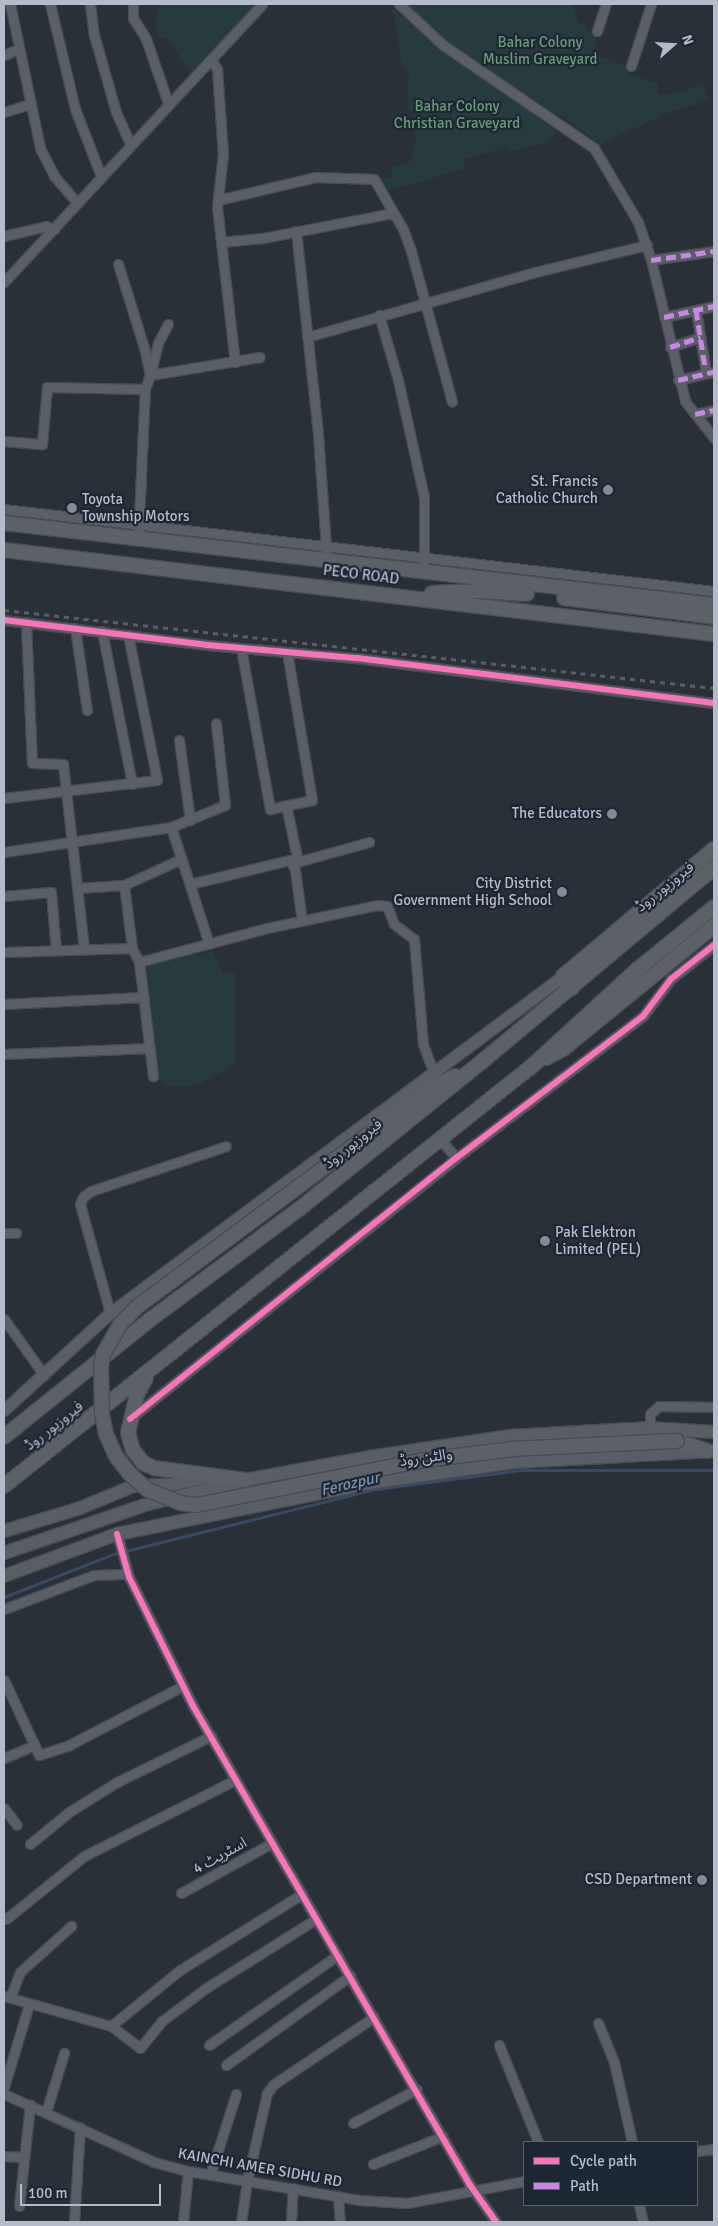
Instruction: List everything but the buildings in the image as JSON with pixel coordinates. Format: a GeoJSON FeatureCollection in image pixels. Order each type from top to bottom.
{"type":"FeatureCollection","features":[{"type":"Feature","properties":{"kind":"main road","name":"PECO ROAD"},"geometry":{"type":"LineString","coordinates":[[4,523],[138,541],[327,562],[424,566],[609,594],[714,605]]}},
{"type":"Feature","properties":{"kind":"main road","name":"PECO ROAD"},"geometry":{"type":"LineString","coordinates":[[4,550],[714,634]]}},
{"type":"Feature","properties":{"kind":"main road"},"geometry":{"type":"LineString","coordinates":[[394,595],[479,591],[520,593],[714,617]]}},
{"type":"Feature","properties":{"kind":"main road"},"geometry":{"type":"LineString","coordinates":[[572,988],[563,976],[714,848]]}},
{"type":"Feature","properties":{"kind":"main road","name":"فیروزپور روڈ"},"geometry":{"type":"LineString","coordinates":[[4,1437],[484,1060],[714,868]]}},
{"type":"Feature","properties":{"kind":"main road"},"geometry":{"type":"LineString","coordinates":[[532,1066],[638,969],[714,907]]}},
{"type":"Feature","properties":{"kind":"main road"},"geometry":{"type":"LineString","coordinates":[[532,1066],[562,1049],[714,926]]}},
{"type":"Feature","properties":{"kind":"main road"},"geometry":{"type":"LineString","coordinates":[[484,1060],[425,1092],[138,1306],[121,1323],[103,1354],[101,1366],[102,1414],[106,1434],[116,1456],[148,1490],[180,1503],[197,1505],[425,1460],[512,1449],[677,1441],[710,1451]]}},
{"type":"Feature","properties":{"kind":"main road","name":"فیروزپور روڈ"},"geometry":{"type":"LineString","coordinates":[[4,1486],[532,1066]]}},
{"type":"Feature","properties":{"kind":"main road"},"geometry":{"type":"LineString","coordinates":[[148,1373],[137,1394],[128,1433],[133,1450],[143,1463],[154,1468],[245,1480]]}},
{"type":"Feature","properties":{"kind":"main road","name":"والٹن روڈ"},"geometry":{"type":"LineString","coordinates":[[4,1553],[145,1505],[245,1480],[510,1436],[650,1428],[714,1432]]}},
{"type":"Feature","properties":{"kind":"main road","name":"والٹن روڈ"},"geometry":{"type":"LineString","coordinates":[[4,1576],[117,1534],[375,1482],[516,1462],[710,1451]]}},
{"type":"Feature","properties":{"kind":"main road"},"geometry":{"type":"LineString","coordinates":[[4,1531],[80,1508],[134,1486],[170,1485],[215,1475]]}},
{"type":"Feature","properties":{"kind":"main road"},"geometry":{"type":"LineString","coordinates":[[4,1568],[79,1539],[89,1544]]}},
{"type":"Feature","properties":{"kind":"street"},"geometry":{"type":"LineString","coordinates":[[10,4],[40,148],[54,176],[77,202]]}},
{"type":"Feature","properties":{"kind":"street"},"geometry":{"type":"LineString","coordinates":[[50,4],[75,109],[101,176]]}},
{"type":"Feature","properties":{"kind":"street"},"geometry":{"type":"LineString","coordinates":[[90,4],[94,35],[116,112],[130,143]]}},
{"type":"Feature","properties":{"kind":"street"},"geometry":{"type":"LineString","coordinates":[[133,4],[133,18],[146,39],[168,103]]}},
{"type":"Feature","properties":{"kind":"street"},"geometry":{"type":"LineString","coordinates":[[4,282],[55,229],[130,143],[262,4]]}},
{"type":"Feature","properties":{"kind":"street"},"geometry":{"type":"LineString","coordinates":[[399,4],[443,45],[585,139],[620,188],[647,245],[678,380],[685,401],[714,438]]}},
{"type":"Feature","properties":{"kind":"street"},"geometry":{"type":"LineString","coordinates":[[597,31],[606,4]]}},
{"type":"Feature","properties":{"kind":"street"},"geometry":{"type":"LineString","coordinates":[[631,66],[651,4]]}},
{"type":"Feature","properties":{"kind":"street"},"geometry":{"type":"LineString","coordinates":[[4,55],[19,49]]}},
{"type":"Feature","properties":{"kind":"street"},"geometry":{"type":"LineString","coordinates":[[210,59],[217,69],[223,154],[218,200],[235,362]]}},
{"type":"Feature","properties":{"kind":"street"},"geometry":{"type":"LineString","coordinates":[[4,112],[31,104]]}},
{"type":"Feature","properties":{"kind":"street"},"geometry":{"type":"LineString","coordinates":[[218,200],[306,179],[348,177],[374,179],[409,245],[452,402]]}},
{"type":"Feature","properties":{"kind":"street"},"geometry":{"type":"LineString","coordinates":[[221,242],[296,231],[393,213]]}},
{"type":"Feature","properties":{"kind":"street"},"geometry":{"type":"LineString","coordinates":[[4,236],[46,226],[55,229]]}},
{"type":"Feature","properties":{"kind":"street"},"geometry":{"type":"LineString","coordinates":[[296,231],[327,562]]}},
{"type":"Feature","properties":{"kind":"street"},"geometry":{"type":"LineString","coordinates":[[307,337],[424,302],[647,245]]}},
{"type":"Feature","properties":{"kind":"street"},"geometry":{"type":"LineString","coordinates":[[651,260],[714,251]]}},
{"type":"Feature","properties":{"kind":"street"},"geometry":{"type":"LineString","coordinates":[[118,264],[150,375]]}},
{"type":"Feature","properties":{"kind":"street"},"geometry":{"type":"LineString","coordinates":[[664,317],[714,306]]}},
{"type":"Feature","properties":{"kind":"street"},"geometry":{"type":"LineString","coordinates":[[696,310],[705,367]]}},
{"type":"Feature","properties":{"kind":"street"},"geometry":{"type":"LineString","coordinates":[[379,315],[398,380],[424,497],[424,566]]}},
{"type":"Feature","properties":{"kind":"street"},"geometry":{"type":"LineString","coordinates":[[138,541],[145,389],[158,343],[168,324]]}},
{"type":"Feature","properties":{"kind":"street"},"geometry":{"type":"LineString","coordinates":[[670,347],[700,336]]}},
{"type":"Feature","properties":{"kind":"street"},"geometry":{"type":"LineString","coordinates":[[150,375],[260,357]]}},
{"type":"Feature","properties":{"kind":"street"},"geometry":{"type":"LineString","coordinates":[[678,380],[714,372]]}},
{"type":"Feature","properties":{"kind":"street"},"geometry":{"type":"LineString","coordinates":[[4,441],[42,444],[47,387],[145,389]]}},
{"type":"Feature","properties":{"kind":"street"},"geometry":{"type":"LineString","coordinates":[[695,414],[714,410]]}},
{"type":"Feature","properties":{"kind":"street"},"geometry":{"type":"LineString","coordinates":[[4,509],[326,545],[424,566],[611,579],[714,591]]}},
{"type":"Feature","properties":{"kind":"street"},"geometry":{"type":"LineString","coordinates":[[47,529],[49,514]]}},
{"type":"Feature","properties":{"kind":"street"},"geometry":{"type":"LineString","coordinates":[[82,533],[84,517]]}},
{"type":"Feature","properties":{"kind":"street"},"geometry":{"type":"LineString","coordinates":[[609,594],[611,579]]}},
{"type":"Feature","properties":{"kind":"street"},"geometry":{"type":"LineString","coordinates":[[4,620],[714,703]]}},
{"type":"Feature","properties":{"kind":"street"},"geometry":{"type":"LineString","coordinates":[[26,622],[32,763],[62,763],[84,948]]}},
{"type":"Feature","properties":{"kind":"street"},"geometry":{"type":"LineString","coordinates":[[75,628],[87,710]]}},
{"type":"Feature","properties":{"kind":"street"},"geometry":{"type":"LineString","coordinates":[[102,631],[132,784]]}},
{"type":"Feature","properties":{"kind":"street"},"geometry":{"type":"LineString","coordinates":[[4,798],[157,780],[128,635]]}},
{"type":"Feature","properties":{"kind":"street"},"geometry":{"type":"LineString","coordinates":[[241,648],[268,807],[286,806],[312,800],[287,652]]}},
{"type":"Feature","properties":{"kind":"street"},"geometry":{"type":"LineString","coordinates":[[4,852],[71,844],[171,827],[226,804],[216,723]]}},
{"type":"Feature","properties":{"kind":"street"},"geometry":{"type":"LineString","coordinates":[[179,740],[190,820]]}},
{"type":"Feature","properties":{"kind":"street"},"geometry":{"type":"LineString","coordinates":[[286,806],[302,921]]}},
{"type":"Feature","properties":{"kind":"street"},"geometry":{"type":"LineString","coordinates":[[171,827],[209,944]]}},
{"type":"Feature","properties":{"kind":"street"},"geometry":{"type":"LineString","coordinates":[[190,884],[290,860],[295,862],[369,842]]}},
{"type":"Feature","properties":{"kind":"street"},"geometry":{"type":"LineString","coordinates":[[77,888],[124,885],[182,858]]}},
{"type":"Feature","properties":{"kind":"street"},"geometry":{"type":"LineString","coordinates":[[124,885],[132,948],[139,962],[153,1076]]}},
{"type":"Feature","properties":{"kind":"street"},"geometry":{"type":"LineString","coordinates":[[4,896],[51,892],[56,950]]}},
{"type":"Feature","properties":{"kind":"street"},"geometry":{"type":"LineString","coordinates":[[139,962],[302,921],[377,905],[387,906],[394,924],[414,938],[423,1044],[433,1071]]}},
{"type":"Feature","properties":{"kind":"street"},"geometry":{"type":"LineString","coordinates":[[130,1419],[456,1158],[643,1016],[670,979],[714,945]]}},
{"type":"Feature","properties":{"kind":"street"},"geometry":{"type":"LineString","coordinates":[[4,952],[132,948]]}},
{"type":"Feature","properties":{"kind":"street"},"geometry":{"type":"LineString","coordinates":[[4,1410],[110,1313],[563,976]]}},
{"type":"Feature","properties":{"kind":"street"},"geometry":{"type":"LineString","coordinates":[[4,1004],[144,997]]}},
{"type":"Feature","properties":{"kind":"street"},"geometry":{"type":"LineString","coordinates":[[4,1054],[150,1048]]}},
{"type":"Feature","properties":{"kind":"street"},"geometry":{"type":"LineString","coordinates":[[441,1140],[456,1158]]}},
{"type":"Feature","properties":{"kind":"street"},"geometry":{"type":"LineString","coordinates":[[110,1313],[80,1204],[83,1196],[91,1190],[226,1146]]}},
{"type":"Feature","properties":{"kind":"street"},"geometry":{"type":"LineString","coordinates":[[4,1234],[16,1233]]}},
{"type":"Feature","properties":{"kind":"street"},"geometry":{"type":"LineString","coordinates":[[4,1320],[44,1375]]}},
{"type":"Feature","properties":{"kind":"street"},"geometry":{"type":"LineString","coordinates":[[650,1428],[650,1414],[659,1406],[714,1407]]}},
{"type":"Feature","properties":{"kind":"street"},"geometry":{"type":"LineString","coordinates":[[117,1534],[128,1574],[183,1686],[235,1780],[417,2089],[474,2190],[496,2222]]}},
{"type":"Feature","properties":{"kind":"street"},"geometry":{"type":"LineString","coordinates":[[4,1609],[94,1575],[128,1574]]}},
{"type":"Feature","properties":{"kind":"street"},"geometry":{"type":"LineString","coordinates":[[4,1680],[6,1692],[39,1755],[69,1745],[183,1686]]}},
{"type":"Feature","properties":{"kind":"street"},"geometry":{"type":"LineString","coordinates":[[30,1844],[69,1812],[117,1782],[211,1736]]}},
{"type":"Feature","properties":{"kind":"street"},"geometry":{"type":"LineString","coordinates":[[4,1758],[34,1745]]}},
{"type":"Feature","properties":{"kind":"street"},"geometry":{"type":"LineString","coordinates":[[6,1920],[84,1856],[235,1780]]}},
{"type":"Feature","properties":{"kind":"street"},"geometry":{"type":"LineString","coordinates":[[4,1808],[17,1825]]}},
{"type":"Feature","properties":{"kind":"street","name":"اسٹریٹ 4"},"geometry":{"type":"LineString","coordinates":[[180,1893],[272,1843]]}},
{"type":"Feature","properties":{"kind":"street"},"geometry":{"type":"LineString","coordinates":[[111,2026],[180,1970],[302,1894]]}},
{"type":"Feature","properties":{"kind":"street"},"geometry":{"type":"LineString","coordinates":[[71,1926],[20,1972],[7,1997],[111,2026],[140,2048],[162,2022],[206,1988],[316,1919]]}},
{"type":"Feature","properties":{"kind":"street"},"geometry":{"type":"LineString","coordinates":[[209,2045],[338,1955]]}},
{"type":"Feature","properties":{"kind":"street"},"geometry":{"type":"LineString","coordinates":[[226,2065],[350,1976]]}},
{"type":"Feature","properties":{"kind":"street"},"geometry":{"type":"LineString","coordinates":[[4,2087],[29,2004]]}},
{"type":"Feature","properties":{"kind":"street"},"geometry":{"type":"LineString","coordinates":[[241,2222],[247,2180],[267,2093],[274,2084],[374,2017]]}},
{"type":"Feature","properties":{"kind":"street"},"geometry":{"type":"LineString","coordinates":[[598,2022],[614,2062],[632,2141]]}},
{"type":"Feature","properties":{"kind":"street"},"geometry":{"type":"LineString","coordinates":[[499,2045],[538,2141]]}},
{"type":"Feature","properties":{"kind":"street"},"geometry":{"type":"LineString","coordinates":[[46,2112],[64,2052]]}},
{"type":"Feature","properties":{"kind":"street"},"geometry":{"type":"LineString","coordinates":[[353,2123],[417,2089]]}},
{"type":"Feature","properties":{"kind":"street","name":"KAINCHI AMER SIDHU RD"},"geometry":{"type":"LineString","coordinates":[[4,2094],[154,2162],[210,2175],[338,2196],[407,2203],[523,2181]]}},
{"type":"Feature","properties":{"kind":"street"},"geometry":{"type":"LineString","coordinates":[[210,2175],[236,2094]]}},
{"type":"Feature","properties":{"kind":"street"},"geometry":{"type":"LineString","coordinates":[[19,2206],[30,2105]]}},
{"type":"Feature","properties":{"kind":"street"},"geometry":{"type":"LineString","coordinates":[[74,2222],[80,2127]]}},
{"type":"Feature","properties":{"kind":"street"},"geometry":{"type":"LineString","coordinates":[[373,2164],[443,2136]]}},
{"type":"Feature","properties":{"kind":"street"},"geometry":{"type":"LineString","coordinates":[[698,2151],[714,2150]]}},
{"type":"Feature","properties":{"kind":"street"},"geometry":{"type":"LineString","coordinates":[[4,2156],[23,2157]]}},
{"type":"Feature","properties":{"kind":"street"},"geometry":{"type":"LineString","coordinates":[[184,2222],[188,2171]]}},
{"type":"Feature","properties":{"kind":"street"},"geometry":{"type":"LineString","coordinates":[[291,2222],[293,2188]]}},
{"type":"Feature","properties":{"kind":"street"},"geometry":{"type":"LineString","coordinates":[[338,2196],[340,2222]]}},
{"type":"Feature","properties":{"kind":"street"},"geometry":{"type":"LineString","coordinates":[[639,2206],[642,2222]]}},
{"type":"Feature","properties":{"kind":"green space"},"geometry":{"type":"Polygon","coordinates":[[[159,4],[255,4],[191,75],[168,39],[159,38],[155,29],[159,4]]]}},
{"type":"Feature","properties":{"kind":"green space","name":"Bahar Colony Christian Graveyard"},"geometry":{"type":"Polygon","coordinates":[[[388,4],[439,48],[557,130],[549,143],[509,151],[508,147],[464,159],[465,169],[386,191],[379,178],[391,178],[392,166],[409,163],[416,142],[412,110],[407,110],[409,72],[402,68],[395,19],[388,4]]]}},
{"type":"Feature","properties":{"kind":"green space","name":"Bahar Colony Muslim Graveyard"},"geometry":{"type":"Polygon","coordinates":[[[406,4],[578,4],[573,6],[579,24],[584,23],[587,30],[593,29],[598,36],[593,53],[626,66],[626,73],[659,84],[657,95],[685,91],[702,83],[709,101],[674,110],[599,145],[572,122],[521,94],[445,40],[406,4]]]}},
{"type":"Feature","properties":{"kind":"green space"},"geometry":{"type":"Polygon","coordinates":[[[213,951],[223,973],[235,972],[235,1065],[199,1084],[182,1087],[163,1084],[157,1077],[143,966],[213,951]]]}},
{"type":"Feature","properties":{"kind":"waterway","name":"Ferozpur"},"geometry":{"type":"LineString","coordinates":[[4,1597],[113,1554],[376,1489],[520,1470],[714,1470]]}},
{"type":"Feature","properties":{"kind":"railway"},"geometry":{"type":"LineString","coordinates":[[4,610],[714,688]]}},
{"type":"Feature","properties":{"kind":"marked path"},"geometry":{"type":"LineString","coordinates":[[651,260],[714,251]]}},
{"type":"Feature","properties":{"kind":"marked path"},"geometry":{"type":"LineString","coordinates":[[664,317],[714,306]]}},
{"type":"Feature","properties":{"kind":"marked path"},"geometry":{"type":"LineString","coordinates":[[696,310],[705,367]]}},
{"type":"Feature","properties":{"kind":"marked path"},"geometry":{"type":"LineString","coordinates":[[670,347],[700,337]]}},
{"type":"Feature","properties":{"kind":"marked path"},"geometry":{"type":"LineString","coordinates":[[678,380],[714,372]]}},
{"type":"Feature","properties":{"kind":"marked path"},"geometry":{"type":"LineString","coordinates":[[695,414],[714,410]]}},
{"type":"Feature","properties":{"kind":"cycle path"},"geometry":{"type":"LineString","coordinates":[[4,620],[207,645],[357,658],[714,703]]}},
{"type":"Feature","properties":{"kind":"cycle path"},"geometry":{"type":"LineString","coordinates":[[130,1419],[456,1158],[643,1016],[671,979],[714,945]]}},
{"type":"Feature","properties":{"kind":"cycle path"},"geometry":{"type":"LineString","coordinates":[[117,1534],[129,1577],[193,1706],[470,2185],[496,2222]]}},
{"type":"Feature","properties":{"kind":"place","name":"St. Francis Catholic Church"},"geometry":{"type":"Point","coordinates":[608,490]}},
{"type":"Feature","properties":{"kind":"place","name":"Toyota Township Motors"},"geometry":{"type":"Point","coordinates":[72,508]}},
{"type":"Feature","properties":{"kind":"place","name":"The Educators"},"geometry":{"type":"Point","coordinates":[612,814]}},
{"type":"Feature","properties":{"kind":"place","name":"City District Government High School"},"geometry":{"type":"Point","coordinates":[562,892]}},
{"type":"Feature","properties":{"kind":"place","name":"Pak Elektron Limited (PEL)"},"geometry":{"type":"Point","coordinates":[545,1241]}},
{"type":"Feature","properties":{"kind":"place","name":"CSD Department"},"geometry":{"type":"Point","coordinates":[702,1880]}}]}
